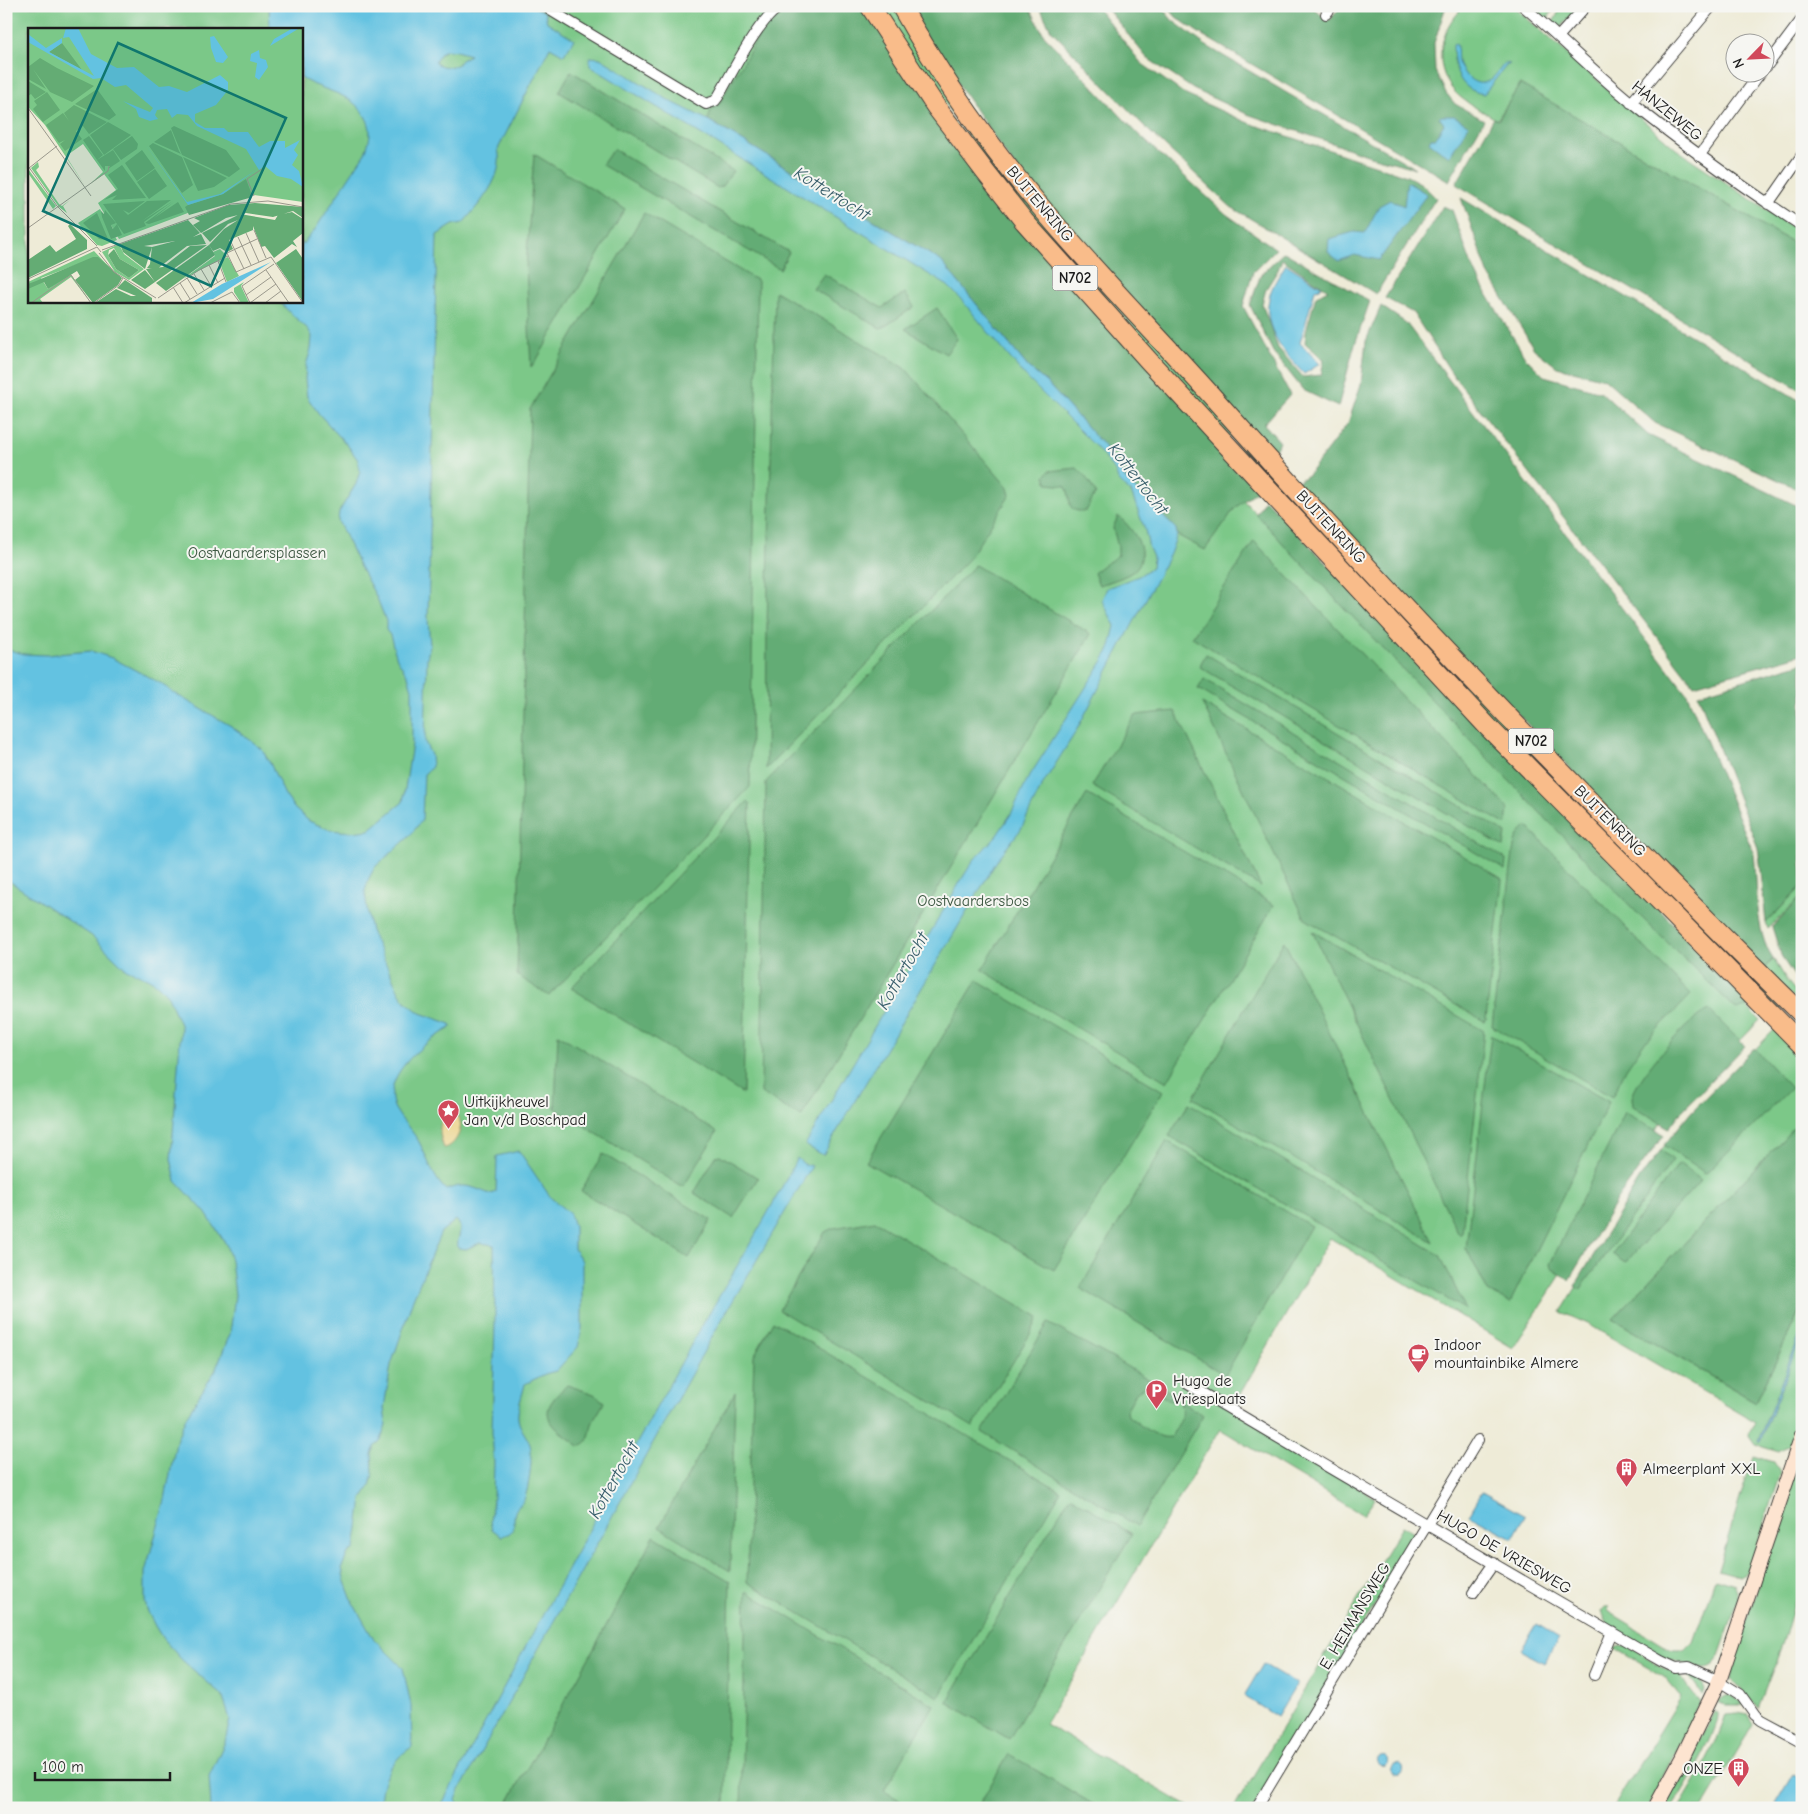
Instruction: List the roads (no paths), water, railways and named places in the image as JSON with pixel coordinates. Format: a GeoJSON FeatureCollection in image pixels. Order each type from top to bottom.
{"type":"FeatureCollection","features":[{"type":"Feature","properties":{"kind":"highway","name":"BUITENRING"},"geometry":{"type":"LineString","coordinates":[[870,6],[961,142],[1024,221],[1149,361],[1488,726],[1802,1044]]}},
{"type":"Feature","properties":{"kind":"highway","name":"BUITENRING"},"geometry":{"type":"LineString","coordinates":[[878,6],[901,52]]}},
{"type":"Feature","properties":{"kind":"highway","name":"BUITENRING"},"geometry":{"type":"LineString","coordinates":[[901,6],[943,74],[997,152],[1061,231],[1289,482],[1517,726],[1802,1014]]}},
{"type":"Feature","properties":{"kind":"street"},"geometry":{"type":"LineString","coordinates":[[550,10],[706,104],[718,98],[763,22],[775,9],[782,6]]}},
{"type":"Feature","properties":{"kind":"street","name":"HANZEWEG"},"geometry":{"type":"LineString","coordinates":[[1524,6],[1593,71],[1631,103],[1698,156],[1802,226]]}},
{"type":"Feature","properties":{"kind":"street"},"geometry":{"type":"LineString","coordinates":[[1558,37],[1586,6]]}},
{"type":"Feature","properties":{"kind":"street"},"geometry":{"type":"LineString","coordinates":[[1631,103],[1712,6]]}},
{"type":"Feature","properties":{"kind":"street"},"geometry":{"type":"LineString","coordinates":[[1776,54],[1802,19]]}},
{"type":"Feature","properties":{"kind":"street"},"geometry":{"type":"LineString","coordinates":[[1698,156],[1754,82]]}},
{"type":"Feature","properties":{"kind":"street"},"geometry":{"type":"LineString","coordinates":[[1768,204],[1802,155]]}},
{"type":"Feature","properties":{"kind":"street","name":"HUGO DE VRIESWEG"},"geometry":{"type":"LineString","coordinates":[[1188,1384],[1661,1661],[1676,1668],[1689,1667],[1719,1681],[1740,1694],[1755,1716],[1802,1742]]}},
{"type":"Feature","properties":{"kind":"street"},"geometry":{"type":"LineString","coordinates":[[1655,1808],[1682,1758],[1719,1681],[1802,1434]]}},
{"type":"Feature","properties":{"kind":"street","name":"E. HEIMANSWEG"},"geometry":{"type":"LineString","coordinates":[[1256,1808],[1478,1440]]}},
{"type":"Feature","properties":{"kind":"street"},"geometry":{"type":"LineString","coordinates":[[1473,1593],[1494,1563]]}},
{"type":"Feature","properties":{"kind":"street"},"geometry":{"type":"LineString","coordinates":[[1594,1675],[1612,1632]]}},
{"type":"Feature","properties":{"kind":"water"},"geometry":{"type":"Polygon","coordinates":[[[269,6],[533,6],[545,12],[547,22],[574,39],[564,55],[550,47],[498,149],[498,170],[490,189],[463,223],[453,225],[437,235],[428,619],[430,645],[427,658],[425,742],[431,755],[432,767],[424,774],[422,820],[409,837],[375,867],[365,891],[371,931],[399,992],[406,1002],[420,1013],[451,1024],[451,1028],[429,1041],[399,1072],[393,1084],[392,1097],[395,1109],[418,1140],[433,1173],[446,1190],[463,1186],[490,1194],[496,1192],[497,1156],[519,1151],[551,1198],[570,1214],[574,1226],[574,1249],[582,1261],[582,1329],[578,1347],[556,1371],[525,1384],[519,1405],[518,1418],[520,1427],[530,1446],[529,1482],[524,1500],[515,1512],[513,1530],[507,1535],[501,1536],[492,1529],[490,1521],[493,1499],[494,1462],[492,1432],[495,1322],[494,1245],[480,1243],[466,1249],[458,1248],[460,1227],[456,1220],[441,1232],[413,1299],[391,1365],[384,1408],[386,1424],[381,1440],[375,1446],[372,1454],[373,1473],[370,1486],[362,1499],[355,1549],[348,1553],[342,1567],[344,1579],[353,1603],[373,1638],[403,1668],[411,1705],[412,1747],[392,1765],[384,1781],[381,1808],[211,1808],[209,1776],[225,1742],[230,1719],[222,1695],[182,1660],[163,1639],[155,1626],[145,1601],[145,1572],[164,1504],[177,1438],[187,1415],[215,1371],[230,1334],[235,1295],[231,1260],[226,1244],[205,1212],[176,1181],[171,1159],[181,1027],[168,996],[157,984],[126,969],[92,936],[6,879],[6,649],[24,654],[46,655],[91,651],[112,658],[162,684],[172,692],[231,726],[261,748],[285,795],[295,809],[309,821],[330,830],[351,832],[369,830],[403,802],[412,744],[412,689],[408,676],[397,659],[377,598],[338,521],[339,512],[356,484],[360,471],[358,460],[307,397],[306,365],[311,349],[312,336],[308,329],[280,302],[302,302],[302,245],[314,231],[365,153],[369,139],[368,121],[352,101],[302,79],[302,28],[270,28],[269,6]],[[446,50],[441,53],[435,62],[443,66],[454,66],[470,55],[446,50]]]}},
{"type":"Feature","properties":{"kind":"water"},"geometry":{"type":"Polygon","coordinates":[[[1453,44],[1457,45],[1460,66],[1470,79],[1478,83],[1491,80],[1505,63],[1510,64],[1506,66],[1484,94],[1475,92],[1468,88],[1459,76],[1454,61],[1453,44]]]}},
{"type":"Feature","properties":{"kind":"water"},"geometry":{"type":"Polygon","coordinates":[[[590,57],[600,58],[670,101],[708,120],[941,261],[1028,367],[1047,383],[1103,445],[1127,481],[1176,529],[1177,535],[1170,554],[1075,733],[1043,784],[1021,829],[998,859],[823,1155],[805,1145],[963,877],[973,861],[997,835],[1011,814],[1027,780],[1109,651],[1115,626],[1102,600],[1107,588],[1139,576],[1152,567],[1153,557],[1131,492],[1119,482],[1115,471],[1096,447],[1025,376],[948,286],[590,66],[590,57]]]}},
{"type":"Feature","properties":{"kind":"water"},"geometry":{"type":"Polygon","coordinates":[[[1454,116],[1469,125],[1449,157],[1429,142],[1431,138],[1435,138],[1444,124],[1439,117],[1454,116]]]}},
{"type":"Feature","properties":{"kind":"water"},"geometry":{"type":"Polygon","coordinates":[[[1407,182],[1427,194],[1379,260],[1354,255],[1339,261],[1328,252],[1329,239],[1354,232],[1365,233],[1379,206],[1390,200],[1404,206],[1407,182]]]}},
{"type":"Feature","properties":{"kind":"water"},"geometry":{"type":"Polygon","coordinates":[[[1286,264],[1322,287],[1315,290],[1300,343],[1320,364],[1304,374],[1283,349],[1272,330],[1269,320],[1270,294],[1286,264]]]}},
{"type":"Feature","properties":{"kind":"water"},"geometry":{"type":"Polygon","coordinates":[[[797,1158],[804,1164],[812,1166],[714,1333],[460,1790],[456,1800],[460,1808],[440,1808],[501,1692],[691,1345],[772,1206],[797,1158]]]}},
{"type":"Feature","properties":{"kind":"water"},"geometry":{"type":"Polygon","coordinates":[[[1802,1330],[1802,1335],[1760,1441],[1758,1441],[1802,1330]]]}},
{"type":"Feature","properties":{"kind":"water"},"geometry":{"type":"Polygon","coordinates":[[[1482,1492],[1525,1516],[1513,1538],[1469,1515],[1482,1492]]]}},
{"type":"Feature","properties":{"kind":"water"},"geometry":{"type":"Polygon","coordinates":[[[1537,1624],[1559,1638],[1544,1663],[1521,1650],[1537,1624]]]}},
{"type":"Feature","properties":{"kind":"water"},"geometry":{"type":"Polygon","coordinates":[[[1263,1664],[1297,1684],[1277,1717],[1244,1696],[1263,1664]]]}},
{"type":"Feature","properties":{"kind":"water"},"geometry":{"type":"Polygon","coordinates":[[[1383,1755],[1389,1761],[1383,1767],[1377,1761],[1383,1755]]]}},
{"type":"Feature","properties":{"kind":"water"},"geometry":{"type":"Polygon","coordinates":[[[1397,1764],[1403,1770],[1397,1776],[1391,1770],[1397,1764]]]}},
{"type":"Feature","properties":{"kind":"water"},"geometry":{"type":"Polygon","coordinates":[[[1793,1774],[1802,1779],[1802,1808],[1781,1808],[1775,1804],[1793,1774]]]}},
{"type":"Feature","properties":{"kind":"place","name":"Uitkijkheuvel Jan v/d Boschpad"},"geometry":{"type":"Point","coordinates":[448,1130]}},
{"type":"Feature","properties":{"kind":"place","name":"Indoor mountainbike Almere"},"geometry":{"type":"Point","coordinates":[1418,1373]}},
{"type":"Feature","properties":{"kind":"place","name":"Hugo de Vriesplaats"},"geometry":{"type":"Point","coordinates":[1157,1409]}},
{"type":"Feature","properties":{"kind":"place","name":"Almeerplant XXL"},"geometry":{"type":"Point","coordinates":[1627,1488]}},
{"type":"Feature","properties":{"kind":"place","name":"ONZE"},"geometry":{"type":"Point","coordinates":[1739,1788]}},
{"type":"Feature","properties":{"kind":"water label","name":"Kottertocht"},"geometry":{"type":"Point","coordinates":[832,194]}},
{"type":"Feature","properties":{"kind":"water label","name":"Kottertocht"},"geometry":{"type":"Point","coordinates":[1138,479]}},
{"type":"Feature","properties":{"kind":"water label","name":"Kottertocht"},"geometry":{"type":"Point","coordinates":[903,971]}},
{"type":"Feature","properties":{"kind":"water label","name":"Kottertocht"},"geometry":{"type":"Point","coordinates":[614,1480]}},
{"type":"Feature","properties":{"kind":"park label","name":"Oostvaardersplassen"},"geometry":{"type":"Point","coordinates":[257,553]}},
{"type":"Feature","properties":{"kind":"park label","name":"Oostvaardersbos"},"geometry":{"type":"Point","coordinates":[973,901]}}]}
